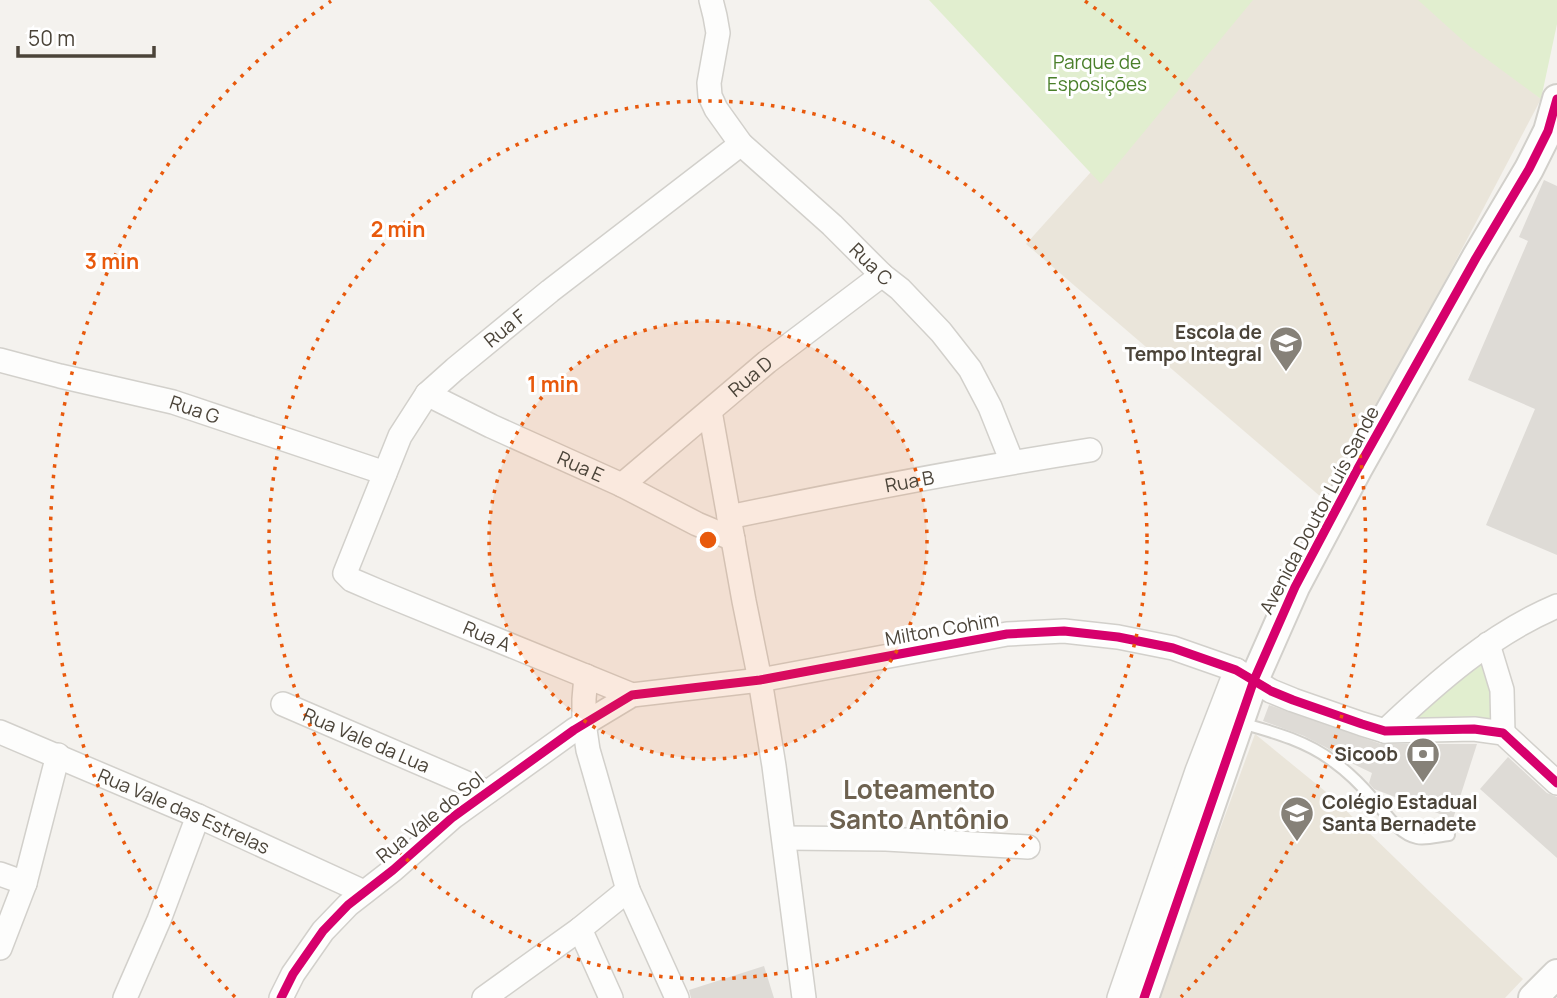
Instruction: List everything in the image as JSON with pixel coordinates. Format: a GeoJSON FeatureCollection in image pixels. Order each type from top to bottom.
{"type":"FeatureCollection","features":[{"type":"Feature","properties":{"kind":"street","name":"Rua C"},"geometry":{"type":"LineString","coordinates":[[711,0],[718,33],[709,83],[710,96],[716,109],[741,145],[832,225],[941,332],[970,369],[990,407],[1012,462]]}},
{"type":"Feature","properties":{"kind":"street","name":"Avenida Doutor Luís Sande"},"geometry":{"type":"LineString","coordinates":[[1144,998],[1241,723],[1245,675],[1371,446],[1529,169],[1548,131],[1557,99]]}},
{"type":"Feature","properties":{"kind":"street","name":"Rua F"},"geometry":{"type":"LineString","coordinates":[[345,573],[400,436],[427,394],[550,291],[741,145]]}},
{"type":"Feature","properties":{"kind":"street","name":"Rua D"},"geometry":{"type":"LineString","coordinates":[[622,485],[767,362],[882,275]]}},
{"type":"Feature","properties":{"kind":"street","name":"Rua G"},"geometry":{"type":"LineString","coordinates":[[0,360],[173,402],[385,473]]}},
{"type":"Feature","properties":{"kind":"street","name":"Rua E"},"geometry":{"type":"LineString","coordinates":[[427,394],[622,485],[686,519],[731,528]]}},
{"type":"Feature","properties":{"kind":"street"},"geometry":{"type":"LineString","coordinates":[[710,411],[774,766],[804,998]]}},
{"type":"Feature","properties":{"kind":"street","name":"Rua B"},"geometry":{"type":"LineString","coordinates":[[731,528],[854,491],[1090,450]]}},
{"type":"Feature","properties":{"kind":"street","name":"Rua A"},"geometry":{"type":"LineString","coordinates":[[345,573],[352,580],[632,695]]}},
{"type":"Feature","properties":{"kind":"street"},"geometry":{"type":"LineString","coordinates":[[1385,731],[1425,694],[1488,644],[1537,615],[1557,607]]}},
{"type":"Feature","properties":{"kind":"street","name":"Milton Cohim"},"geometry":{"type":"LineString","coordinates":[[632,695],[760,680],[1007,634],[1063,631],[1118,637],[1172,648],[1245,675],[1270,691],[1293,700],[1385,731],[1474,729],[1503,733]]}},
{"type":"Feature","properties":{"kind":"street"},"geometry":{"type":"LineString","coordinates":[[1488,644],[1502,690],[1503,733],[1557,783]]}},
{"type":"Feature","properties":{"kind":"street"},"geometry":{"type":"LineString","coordinates":[[1119,998],[1197,771],[1245,675]]}},
{"type":"Feature","properties":{"kind":"street"},"geometry":{"type":"LineString","coordinates":[[586,676],[584,723],[592,762],[628,890],[677,998]]}},
{"type":"Feature","properties":{"kind":"street","name":"Rua Vale do Sol"},"geometry":{"type":"LineString","coordinates":[[281,998],[293,974],[323,931],[348,905],[453,817],[584,723],[632,695]]}},
{"type":"Feature","properties":{"kind":"street","name":"Rua Vale da Lua"},"geometry":{"type":"LineString","coordinates":[[283,704],[487,792]]}},
{"type":"Feature","properties":{"kind":"street","name":"Rua Vale das Estrelas"},"geometry":{"type":"LineString","coordinates":[[0,732],[198,816],[364,892]]}},
{"type":"Feature","properties":{"kind":"street"},"geometry":{"type":"LineString","coordinates":[[0,948],[25,883],[58,755]]}},
{"type":"Feature","properties":{"kind":"street"},"geometry":{"type":"LineString","coordinates":[[125,998],[159,920],[198,816]]}},
{"type":"Feature","properties":{"kind":"street"},"geometry":{"type":"LineString","coordinates":[[784,838],[886,839],[1028,847]]}},
{"type":"Feature","properties":{"kind":"street"},"geometry":{"type":"LineString","coordinates":[[0,874],[25,883]]}},
{"type":"Feature","properties":{"kind":"street"},"geometry":{"type":"LineString","coordinates":[[484,998],[580,929],[628,890]]}},
{"type":"Feature","properties":{"kind":"street"},"geometry":{"type":"LineString","coordinates":[[580,929],[611,998]]}},
{"type":"Feature","properties":{"kind":"street"},"geometry":{"type":"LineString","coordinates":[[1533,998],[1557,974]]}},
{"type":"Feature","properties":{"kind":"lane"},"geometry":{"type":"LineString","coordinates":[[1241,723],[1302,743],[1333,761],[1358,783],[1388,817],[1414,837],[1420,839],[1449,835]]}},
{"type":"Feature","properties":{"kind":"shaded area","name":"Escola de Tempo Integral"},"geometry":{"type":"Polygon","coordinates":[[[1246,0],[1424,0],[1541,99],[1328,503],[1026,244],[1246,0]]]}},
{"type":"Feature","properties":{"kind":"shaded area","name":"Colégio Estadual Santa Bernadete"},"geometry":{"type":"Polygon","coordinates":[[[1255,734],[1331,796],[1523,979],[1505,998],[1158,998],[1255,734]]]}},
{"type":"Feature","properties":{"kind":"green space","name":"Parque de Esposições"},"geometry":{"type":"Polygon","coordinates":[[[929,0],[1253,0],[1101,184],[929,0]]]}},
{"type":"Feature","properties":{"kind":"green space"},"geometry":{"type":"Polygon","coordinates":[[[1418,0],[1557,0],[1557,24],[1541,99],[1469,46],[1418,0]]]}},
{"type":"Feature","properties":{"kind":"green space"},"geometry":{"type":"Polygon","coordinates":[[[1488,645],[1503,732],[1386,731],[1488,645]]]}},
{"type":"Feature","properties":{"kind":"building"},"geometry":{"type":"Polygon","coordinates":[[[1544,180],[1557,186],[1557,555],[1486,525],[1535,409],[1468,380],[1528,241],[1519,237],[1544,180]]]}},
{"type":"Feature","properties":{"kind":"building"},"geometry":{"type":"Polygon","coordinates":[[[1269,705],[1381,744],[1477,744],[1453,819],[1374,789],[1369,783],[1372,773],[1304,736],[1263,721],[1269,705]]]}},
{"type":"Feature","properties":{"kind":"building"},"geometry":{"type":"Polygon","coordinates":[[[1508,757],[1547,793],[1557,797],[1557,858],[1480,789],[1508,757]]]}},
{"type":"Feature","properties":{"kind":"building"},"geometry":{"type":"Polygon","coordinates":[[[764,966],[774,998],[691,998],[689,990],[764,966]]]}},
{"type":"Feature","properties":{"kind":"cycle path"},"geometry":{"type":"LineString","coordinates":[[1144,998],[1254,680],[1295,587],[1357,470],[1529,169],[1548,131],[1557,99]]}},
{"type":"Feature","properties":{"kind":"cycle path"},"geometry":{"type":"LineString","coordinates":[[281,998],[293,974],[323,931],[348,905],[453,817],[574,730],[632,695],[760,680],[1007,634],[1064,631],[1118,637],[1173,648],[1236,670],[1271,691],[1293,700],[1385,731],[1474,729],[1503,733],[1557,783]]}},
{"type":"Feature","properties":{"kind":"place","name":"Escola de Tempo Integral"},"geometry":{"type":"Point","coordinates":[1286,373]}},
{"type":"Feature","properties":{"kind":"place","name":"Sicoob"},"geometry":{"type":"Point","coordinates":[1423,784]}},
{"type":"Feature","properties":{"kind":"place","name":"Colégio Estadual Santa Bernadete"},"geometry":{"type":"Point","coordinates":[1297,843]}},
{"type":"Feature","properties":{"kind":"district","name":"Loteamento Santo Antônio"},"geometry":{"type":"Point","coordinates":[919,804]}}]}
